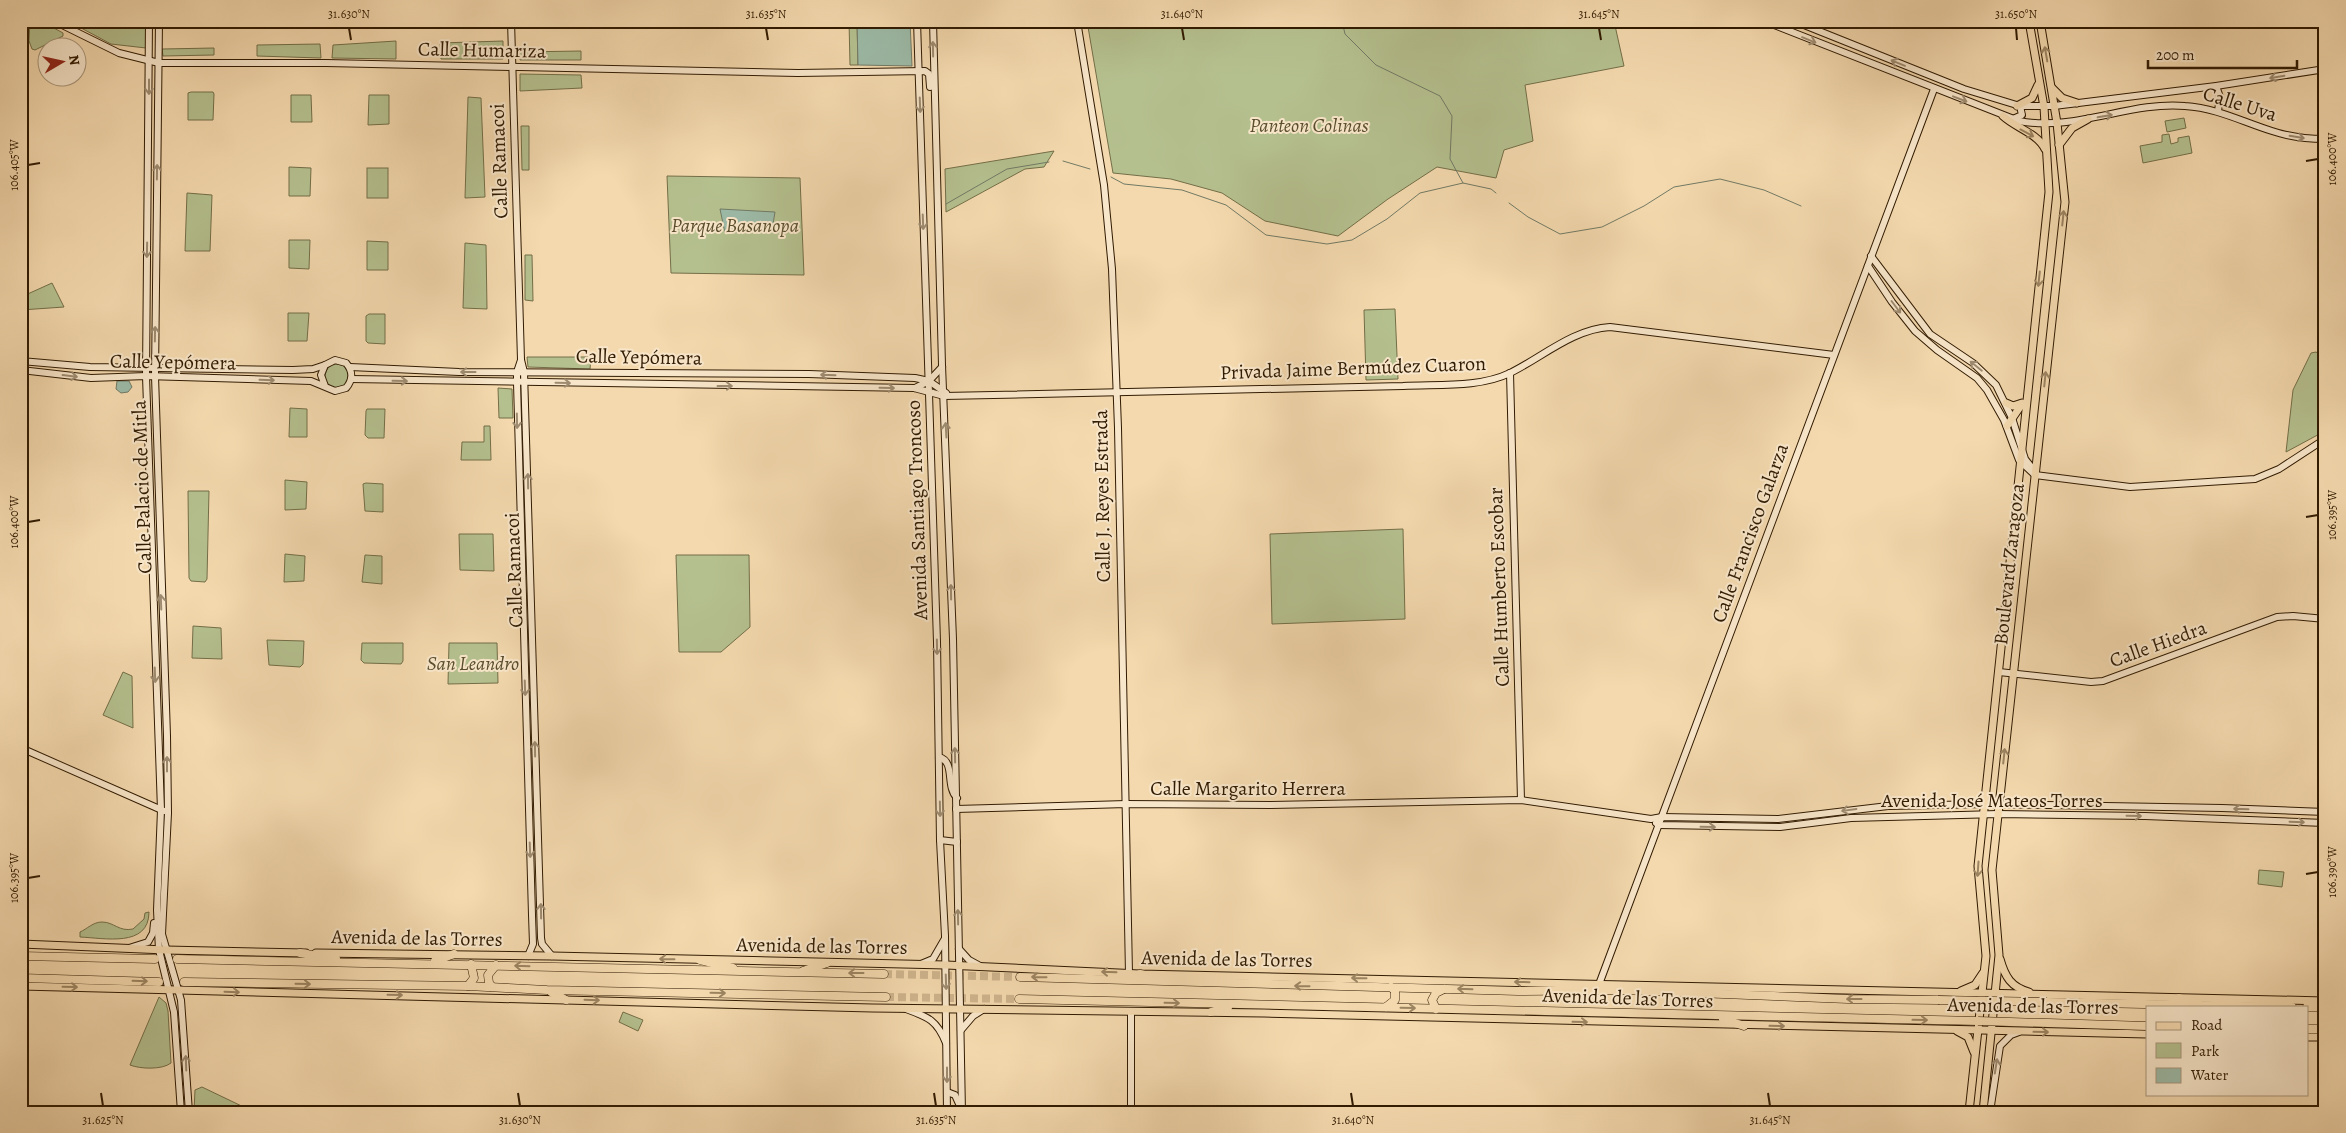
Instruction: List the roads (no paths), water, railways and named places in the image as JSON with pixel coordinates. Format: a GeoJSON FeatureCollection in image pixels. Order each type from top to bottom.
{"type":"FeatureCollection","features":[{"type":"Feature","properties":{"kind":"highway"},"geometry":{"type":"LineString","coordinates":[[300,953],[358,962]]}},
{"type":"Feature","properties":{"kind":"highway"},"geometry":{"type":"LineString","coordinates":[[429,963],[454,954]]}},
{"type":"Feature","properties":{"kind":"highway"},"geometry":{"type":"LineString","coordinates":[[21,956],[155,959]]}},
{"type":"Feature","properties":{"kind":"highway","name":"Avenida de las Torres"},"geometry":{"type":"LineString","coordinates":[[177,959],[884,974]]}},
{"type":"Feature","properties":{"kind":"highway"},"geometry":{"type":"LineString","coordinates":[[700,960],[747,971]]}},
{"type":"Feature","properties":{"kind":"highway"},"geometry":{"type":"LineString","coordinates":[[798,972],[827,963]]}},
{"type":"Feature","properties":{"kind":"highway"},"geometry":{"type":"LineString","coordinates":[[468,986],[474,978],[471,964]]}},
{"type":"Feature","properties":{"kind":"highway"},"geometry":{"type":"LineString","coordinates":[[492,987],[488,983],[488,975],[496,965]]}},
{"type":"Feature","properties":{"kind":"highway"},"geometry":{"type":"LineString","coordinates":[[1140,974],[1175,982]]}},
{"type":"Feature","properties":{"kind":"highway","name":"Avenida de las Torres"},"geometry":{"type":"LineString","coordinates":[[1020,977],[1518,990],[1598,987],[1938,1000],[2228,1006],[2289,1005]]}},
{"type":"Feature","properties":{"kind":"highway"},"geometry":{"type":"LineString","coordinates":[[21,978],[159,982]]}},
{"type":"Feature","properties":{"kind":"highway"},"geometry":{"type":"LineString","coordinates":[[184,982],[468,986],[547,990],[886,997]]}},
{"type":"Feature","properties":{"kind":"highway"},"geometry":{"type":"LineString","coordinates":[[338,985],[338,994]]}},
{"type":"Feature","properties":{"kind":"highway"},"geometry":{"type":"LineString","coordinates":[[1384,1008],[1395,1000],[1395,991],[1391,987]]}},
{"type":"Feature","properties":{"kind":"highway"},"geometry":{"type":"LineString","coordinates":[[1436,1009],[1432,1000],[1433,996],[1445,988]]}},
{"type":"Feature","properties":{"kind":"highway"},"geometry":{"type":"LineString","coordinates":[[547,990],[566,1000]]}},
{"type":"Feature","properties":{"kind":"highway"},"geometry":{"type":"LineString","coordinates":[[2179,998],[2208,1005]]}},
{"type":"Feature","properties":{"kind":"highway","name":"Avenida de las Torres"},"geometry":{"type":"LineString","coordinates":[[1019,999],[2146,1026]]}},
{"type":"Feature","properties":{"kind":"highway"},"geometry":{"type":"LineString","coordinates":[[1211,1012],[1237,1005]]}},
{"type":"Feature","properties":{"kind":"highway"},"geometry":{"type":"LineString","coordinates":[[2308,1007],[2325,1007]]}},
{"type":"Feature","properties":{"kind":"highway"},"geometry":{"type":"LineString","coordinates":[[1714,1016],[1744,1026]]}},
{"type":"Feature","properties":{"kind":"highway"},"geometry":{"type":"LineString","coordinates":[[2308,1029],[2325,1029]]}},
{"type":"Feature","properties":{"kind":"main road","name":"Boulevard Zaragoza"},"geometry":{"type":"LineString","coordinates":[[1969,1112],[1987,943],[1978,877],[2048,204],[2048,153],[2044,107],[2029,21]]}},
{"type":"Feature","properties":{"kind":"main road","name":"Boulevard Zaragoza"},"geometry":{"type":"LineString","coordinates":[[1983,1112],[1999,955],[1992,870],[2037,473],[2065,202],[2057,123],[2040,21]]}},
{"type":"Feature","properties":{"kind":"main road"},"geometry":{"type":"LineString","coordinates":[[2019,106],[2034,95],[2038,89],[2039,80]]}},
{"type":"Feature","properties":{"kind":"main road"},"geometry":{"type":"LineString","coordinates":[[2051,88],[2062,98],[2077,103]]}},
{"type":"Feature","properties":{"kind":"main road"},"geometry":{"type":"LineString","coordinates":[[2003,116],[2040,141],[2048,153]]}},
{"type":"Feature","properties":{"kind":"main road"},"geometry":{"type":"LineString","coordinates":[[2059,145],[2072,128],[2088,119]]}},
{"type":"Feature","properties":{"kind":"main road"},"geometry":{"type":"LineString","coordinates":[[2007,426],[2028,398]]}},
{"type":"Feature","properties":{"kind":"main road"},"geometry":{"type":"LineString","coordinates":[[2006,403],[2013,406],[2022,404]]}},
{"type":"Feature","properties":{"kind":"main road","name":"Avenida de las Torres"},"geometry":{"type":"LineString","coordinates":[[21,944],[163,950],[454,954],[946,965],[1140,974],[1598,987],[1623,984],[1947,993]]}},
{"type":"Feature","properties":{"kind":"main road"},"geometry":{"type":"LineString","coordinates":[[1999,955],[2009,981],[2021,990],[2036,995]]}},
{"type":"Feature","properties":{"kind":"main road"},"geometry":{"type":"LineString","coordinates":[[1947,993],[1971,988],[1985,971]]}},
{"type":"Feature","properties":{"kind":"main road","name":"Avenida de las Torres"},"geometry":{"type":"LineString","coordinates":[[21,986],[947,1009],[1211,1012],[2146,1034]]}},
{"type":"Feature","properties":{"kind":"main road"},"geometry":{"type":"LineString","coordinates":[[1947,993],[2179,998],[2289,1005],[2325,1001]]}},
{"type":"Feature","properties":{"kind":"main road"},"geometry":{"type":"LineString","coordinates":[[1947,1029],[1960,1032],[1968,1037],[1972,1042],[1975,1062]]}},
{"type":"Feature","properties":{"kind":"main road"},"geometry":{"type":"LineString","coordinates":[[2308,1037],[2325,1038]]}},
{"type":"Feature","properties":{"kind":"street","name":"Calle Humariza"},"geometry":{"type":"LineString","coordinates":[[54,21],[119,53],[159,63],[513,66],[798,73],[919,72]]}},
{"type":"Feature","properties":{"kind":"street","name":"Calle Palacio de Mitla"},"geometry":{"type":"LineString","coordinates":[[149,21],[146,376],[164,811],[157,910],[163,950]]}},
{"type":"Feature","properties":{"kind":"street","name":"Calle Palacio de Mitla"},"geometry":{"type":"LineString","coordinates":[[159,21],[155,376],[167,736],[164,811],[163,950]]}},
{"type":"Feature","properties":{"kind":"street","name":"Calle Ramacoi"},"geometry":{"type":"LineString","coordinates":[[511,21],[542,944]]}},
{"type":"Feature","properties":{"kind":"street","name":"Avenida Santiago Troncoso"},"geometry":{"type":"LineString","coordinates":[[917,21],[929,381],[940,840],[947,1009]]}},
{"type":"Feature","properties":{"kind":"street","name":"Avenida Santiago Troncoso"},"geometry":{"type":"LineString","coordinates":[[933,21],[942,365],[946,394],[962,1112]]}},
{"type":"Feature","properties":{"kind":"street","name":"Calle J. Reyes Estrada"},"geometry":{"type":"LineString","coordinates":[[1076,21],[1100,158],[1109,230],[1116,392],[1130,973]]}},
{"type":"Feature","properties":{"kind":"street","name":"Calle Uva"},"geometry":{"type":"LineString","coordinates":[[1764,21],[2013,119],[2057,123],[2171,106],[2218,111],[2285,135],[2325,139]]}},
{"type":"Feature","properties":{"kind":"street"},"geometry":{"type":"LineString","coordinates":[[1794,21],[1964,89],[2019,106],[2054,106],[2216,86],[2325,69]]}},
{"type":"Feature","properties":{"kind":"street"},"geometry":{"type":"LineString","coordinates":[[919,72],[927,71],[929,74],[933,117],[936,122]]}},
{"type":"Feature","properties":{"kind":"street"},"geometry":{"type":"LineString","coordinates":[[2216,86],[2220,97],[2218,111]]}},
{"type":"Feature","properties":{"kind":"street","name":"Calle Francisco Galarza"},"geometry":{"type":"LineString","coordinates":[[1598,987],[1934,89]]}},
{"type":"Feature","properties":{"kind":"street"},"geometry":{"type":"LineString","coordinates":[[2013,119],[2022,115],[2019,106]]}},
{"type":"Feature","properties":{"kind":"street"},"geometry":{"type":"LineString","coordinates":[[1871,256],[1930,334],[1990,378],[2006,403],[2022,454],[2037,473]]}},
{"type":"Feature","properties":{"kind":"street"},"geometry":{"type":"LineString","coordinates":[[1868,266],[1892,302],[1915,331],[1927,343],[1984,385],[1996,402],[2021,463],[2037,473],[2130,487],[2255,479],[2279,469],[2325,439]]}},
{"type":"Feature","properties":{"kind":"street","name":"Privada Jaime Bermúdez Cuaron"},"geometry":{"type":"LineString","coordinates":[[929,391],[946,394],[1116,392],[1473,382],[1510,374],[1556,347],[1591,330],[1602,328],[1771,346],[1834,355]]}},
{"type":"Feature","properties":{"kind":"street"},"geometry":{"type":"LineString","coordinates":[[341,360],[350,368],[351,379],[346,388],[340,390],[329,389],[325,386],[321,375],[325,365],[341,360]]}},
{"type":"Feature","properties":{"kind":"street","name":"Calle Ramacoi"},"geometry":{"type":"LineString","coordinates":[[521,360],[516,372],[516,383],[532,944],[528,956]]}},
{"type":"Feature","properties":{"kind":"street","name":"Calle Yepómera"},"geometry":{"type":"LineString","coordinates":[[21,361],[90,367],[293,370],[313,369],[325,365]]}},
{"type":"Feature","properties":{"kind":"street"},"geometry":{"type":"LineString","coordinates":[[914,388],[929,381],[942,365]]}},
{"type":"Feature","properties":{"kind":"street","name":"Calle Yepómera"},"geometry":{"type":"LineString","coordinates":[[350,368],[516,372],[809,374],[919,378],[929,381]]}},
{"type":"Feature","properties":{"kind":"street","name":"Calle Yepómera"},"geometry":{"type":"LineString","coordinates":[[21,370],[91,378],[155,376],[311,382],[325,386]]}},
{"type":"Feature","properties":{"kind":"street","name":"Calle Humberto Escobar"},"geometry":{"type":"LineString","coordinates":[[1510,374],[1522,800]]}},
{"type":"Feature","properties":{"kind":"street","name":"Calle Yepómera"},"geometry":{"type":"LineString","coordinates":[[351,379],[914,388],[929,391]]}},
{"type":"Feature","properties":{"kind":"street"},"geometry":{"type":"LineString","coordinates":[[929,381],[946,394]]}},
{"type":"Feature","properties":{"kind":"street","name":"Calle Hiedra"},"geometry":{"type":"LineString","coordinates":[[1999,672],[2091,682],[2103,681],[2277,617],[2325,618]]}},
{"type":"Feature","properties":{"kind":"street"},"geometry":{"type":"LineString","coordinates":[[21,748],[164,811]]}},
{"type":"Feature","properties":{"kind":"street"},"geometry":{"type":"LineString","coordinates":[[939,757],[945,759],[948,763],[950,787],[956,798]]}},
{"type":"Feature","properties":{"kind":"street","name":"Calle Margarito Herrera"},"geometry":{"type":"LineString","coordinates":[[956,809],[1126,804],[1271,805],[1522,800],[1651,819]]}},
{"type":"Feature","properties":{"kind":"street","name":"Avenida José Mateos Torres"},"geometry":{"type":"LineString","coordinates":[[1651,819],[1662,817],[1778,819],[1888,806],[1985,804],[2325,812]]}},
{"type":"Feature","properties":{"kind":"street","name":"Avenida José Mateos Torres"},"geometry":{"type":"LineString","coordinates":[[1659,825],[1780,828],[1851,818],[1984,814],[2145,816],[2325,823]]}},
{"type":"Feature","properties":{"kind":"street"},"geometry":{"type":"LineString","coordinates":[[1651,819],[1659,825]]}},
{"type":"Feature","properties":{"kind":"street"},"geometry":{"type":"LineString","coordinates":[[1760,819],[1760,828]]}},
{"type":"Feature","properties":{"kind":"street"},"geometry":{"type":"LineString","coordinates":[[940,840],[957,842]]}},
{"type":"Feature","properties":{"kind":"street"},"geometry":{"type":"LineString","coordinates":[[126,949],[148,942],[151,938],[157,910]]}},
{"type":"Feature","properties":{"kind":"street"},"geometry":{"type":"LineString","coordinates":[[919,965],[933,959],[945,936]]}},
{"type":"Feature","properties":{"kind":"street"},"geometry":{"type":"LineString","coordinates":[[532,944],[537,947],[542,944],[552,956]]}},
{"type":"Feature","properties":{"kind":"street"},"geometry":{"type":"LineString","coordinates":[[959,949],[969,960],[981,967]]}},
{"type":"Feature","properties":{"kind":"street"},"geometry":{"type":"LineString","coordinates":[[163,950],[185,1038],[189,1112]]}},
{"type":"Feature","properties":{"kind":"street"},"geometry":{"type":"LineString","coordinates":[[174,990],[181,1112]]}},
{"type":"Feature","properties":{"kind":"street"},"geometry":{"type":"LineString","coordinates":[[903,1008],[930,1018],[942,1034],[948,1047]]}},
{"type":"Feature","properties":{"kind":"street"},"geometry":{"type":"LineString","coordinates":[[947,1009],[947,1112]]}},
{"type":"Feature","properties":{"kind":"street"},"geometry":{"type":"LineString","coordinates":[[961,1030],[973,1016],[985,1009]]}},
{"type":"Feature","properties":{"kind":"street"},"geometry":{"type":"LineString","coordinates":[[1131,1011],[1131,1112]]}},
{"type":"Feature","properties":{"kind":"street"},"geometry":{"type":"LineString","coordinates":[[1990,1112],[2000,1046],[2011,1035],[2021,1031]]}},
{"type":"Feature","properties":{"kind":"street"},"geometry":{"type":"LineString","coordinates":[[947,1092],[957,1097],[962,1112]]}},
{"type":"Feature","properties":{"kind":"water"},"geometry":{"type":"Polygon","coordinates":[[[857,21],[910,21],[912,66],[858,65],[857,21]]]}},
{"type":"Feature","properties":{"kind":"water"},"geometry":{"type":"Polygon","coordinates":[[[720,209],[775,212],[772,230],[725,233],[720,209]]]}},
{"type":"Feature","properties":{"kind":"water"},"geometry":{"type":"Polygon","coordinates":[[[117,381],[129,381],[132,387],[128,392],[121,393],[116,389],[117,381]]]}},
{"type":"Feature","properties":{"kind":"waterway"},"geometry":{"type":"LineString","coordinates":[[1342,21],[1345,34],[1376,65],[1440,96],[1452,116],[1450,159],[1463,183]]}},
{"type":"Feature","properties":{"kind":"waterway"},"geometry":{"type":"LineString","coordinates":[[1063,161],[1090,169]]}},
{"type":"Feature","properties":{"kind":"waterway"},"geometry":{"type":"LineString","coordinates":[[946,204],[1007,169],[1049,162]]}},
{"type":"Feature","properties":{"kind":"waterway"},"geometry":{"type":"LineString","coordinates":[[1111,177],[1124,184],[1182,190],[1226,205],[1266,235],[1327,244],[1352,240],[1387,219],[1420,193],[1463,183],[1491,189],[1496,193]]}},
{"type":"Feature","properties":{"kind":"waterway"},"geometry":{"type":"LineString","coordinates":[[1509,203],[1528,217],[1560,234],[1602,227],[1644,206],[1674,187],[1720,179],[1764,190],[1801,206]]}},
{"type":"Feature","properties":{"kind":"tunnel"},"geometry":{"type":"LineString","coordinates":[[884,974],[1020,977]]}},
{"type":"Feature","properties":{"kind":"tunnel"},"geometry":{"type":"LineString","coordinates":[[886,997],[1019,999]]}},
{"type":"Feature","properties":{"kind":"park label","name":"Panteon Colinas"},"geometry":{"type":"Point","coordinates":[1309,125]}},
{"type":"Feature","properties":{"kind":"park label","name":"Parque Basanopa"},"geometry":{"type":"Point","coordinates":[735,225]}},
{"type":"Feature","properties":{"kind":"park label","name":"San Leandro"},"geometry":{"type":"Point","coordinates":[473,663]}}]}
